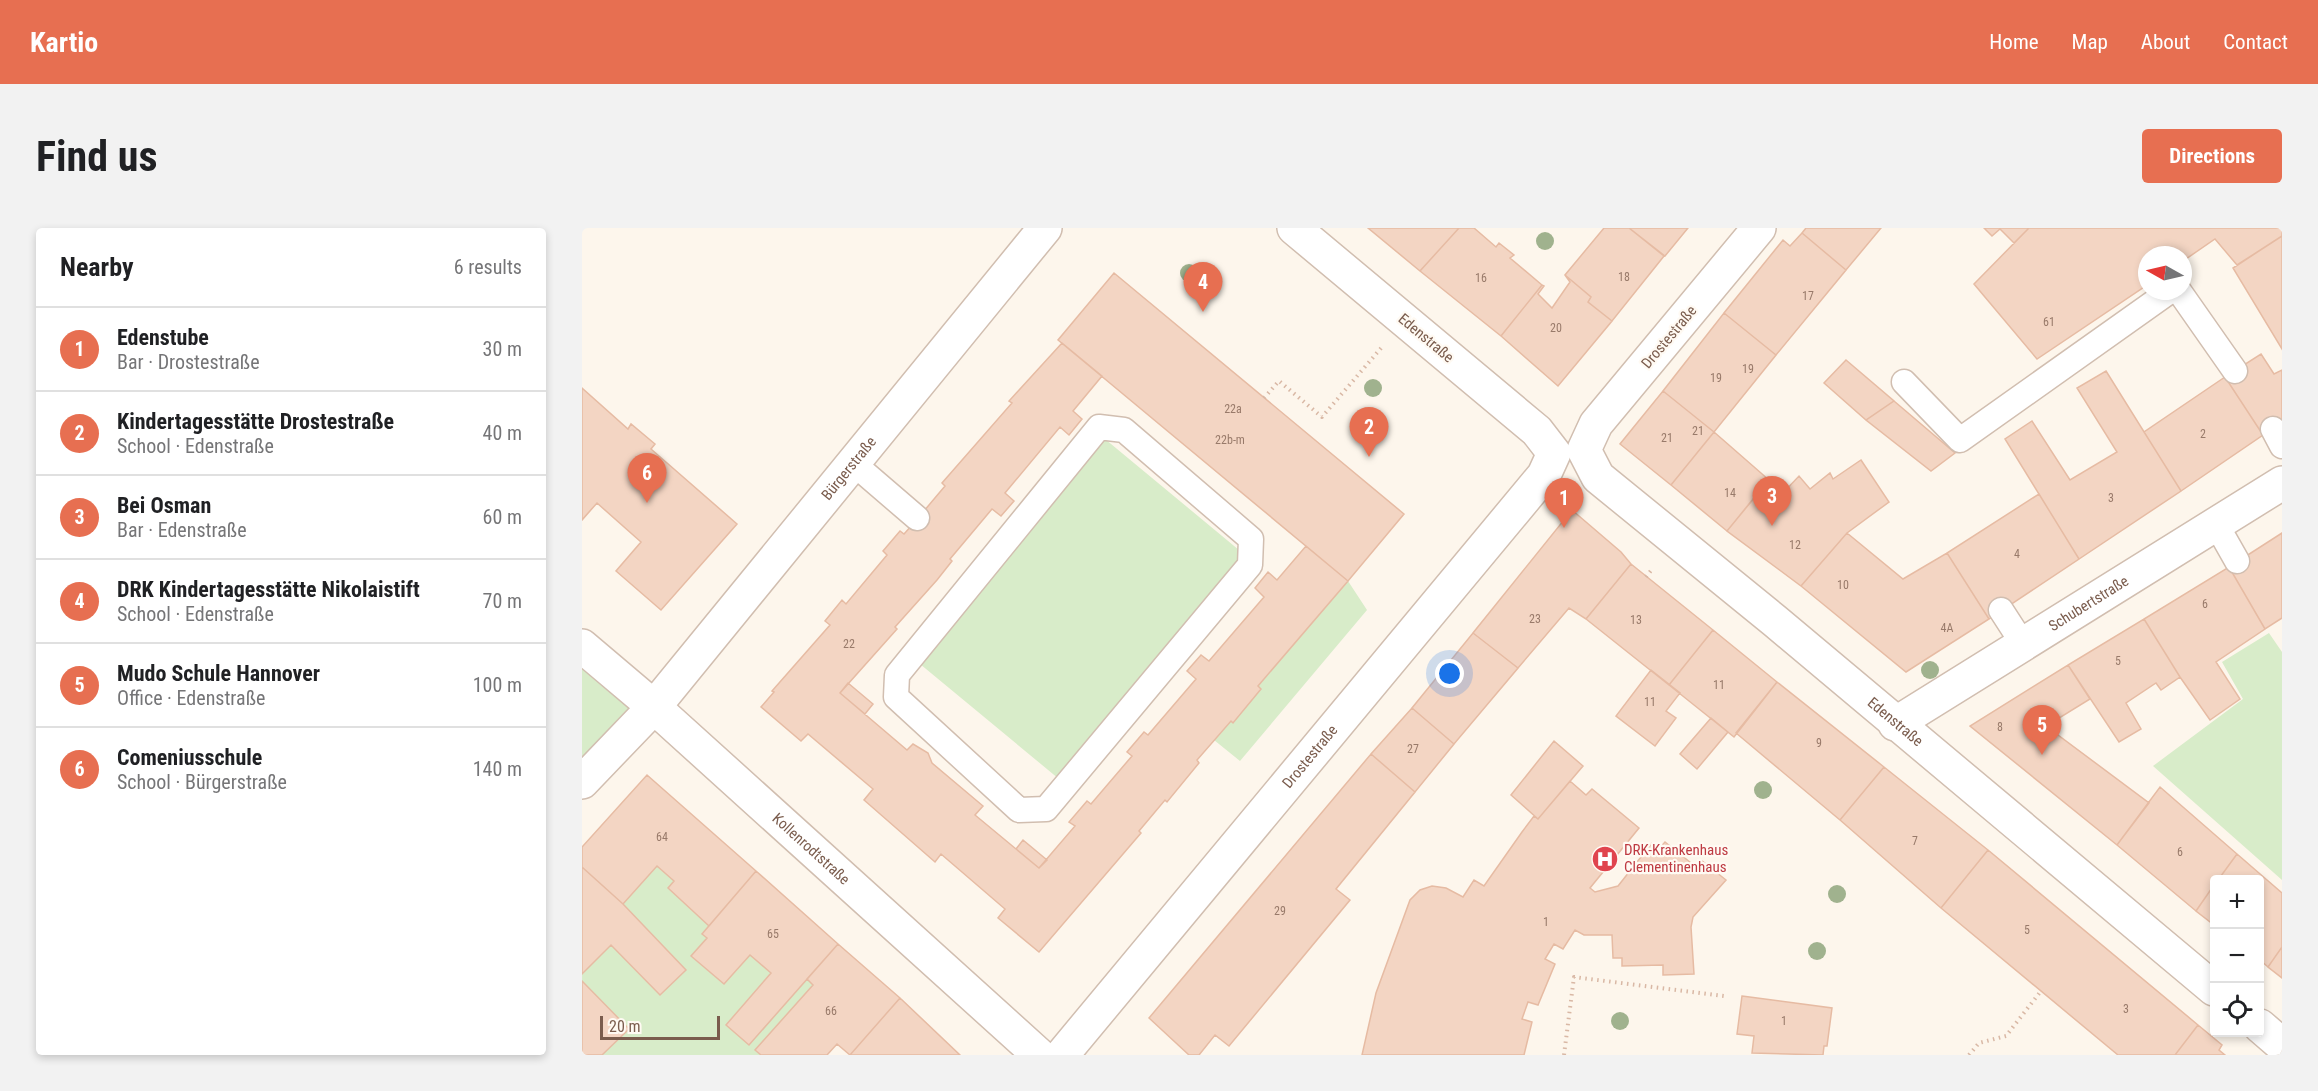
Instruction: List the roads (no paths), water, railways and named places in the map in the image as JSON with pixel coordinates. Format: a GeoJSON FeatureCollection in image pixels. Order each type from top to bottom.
{"type":"FeatureCollection","features":[{"type":"Feature","properties":{"kind":"street","name":"Bürgerstraße"},"geometry":{"type":"LineString","coordinates":[[582,782],[654,707],[1045,228]]}},
{"type":"Feature","properties":{"kind":"street","name":"Edenstraße"},"geometry":{"type":"LineString","coordinates":[[1294,228],[1537,431],[1569,452],[2210,986]]}},
{"type":"Feature","properties":{"kind":"street","name":"Drostestraße"},"geometry":{"type":"LineString","coordinates":[[1062,1055],[1544,475],[1596,424],[1759,228]]}},
{"type":"Feature","properties":{"kind":"street","name":"Schubertstraße"},"geometry":{"type":"LineString","coordinates":[[1895,724],[2282,483]]}},
{"type":"Feature","properties":{"kind":"street","name":"Kollenrodtstraße"},"geometry":{"type":"LineString","coordinates":[[582,646],[654,707],[1039,1055]]}},
{"type":"Feature","properties":{"kind":"street"},"geometry":{"type":"LineString","coordinates":[[2264,1030],[2282,1045]]}},
{"type":"Feature","properties":{"kind":"lane"},"geometry":{"type":"LineString","coordinates":[[1904,381],[1960,440],[2157,300]]}},
{"type":"Feature","properties":{"kind":"lane"},"geometry":{"type":"LineString","coordinates":[[2185,300],[2235,371]]}},
{"type":"Feature","properties":{"kind":"lane"},"geometry":{"type":"LineString","coordinates":[[1099,428],[1124,430],[1251,539],[1250,565],[1046,809],[1019,810],[896,697],[897,675],[1099,428]]}},
{"type":"Feature","properties":{"kind":"lane"},"geometry":{"type":"LineString","coordinates":[[853,463],[917,518]]}},
{"type":"Feature","properties":{"kind":"lane"},"geometry":{"type":"LineString","coordinates":[[2216,524],[2237,561]]}},
{"type":"Feature","properties":{"kind":"lane"},"geometry":{"type":"LineString","coordinates":[[2001,610],[2023,644]]}},
{"type":"Feature","properties":{"kind":"place","name":"DRK Kindertagesstätte Nikolaistift"},"geometry":{"type":"Point","coordinates":[1203,312]}},
{"type":"Feature","properties":{"kind":"place","name":"Kindertagesstätte Drostestraße"},"geometry":{"type":"Point","coordinates":[1369,457]}},
{"type":"Feature","properties":{"kind":"place","name":"Comeniusschule"},"geometry":{"type":"Point","coordinates":[647,503]}},
{"type":"Feature","properties":{"kind":"place","name":"Bei Osman"},"geometry":{"type":"Point","coordinates":[1772,526]}},
{"type":"Feature","properties":{"kind":"place","name":"Edenstube"},"geometry":{"type":"Point","coordinates":[1564,528]}},
{"type":"Feature","properties":{"kind":"place","name":"Mudo Schule Hannover"},"geometry":{"type":"Point","coordinates":[2042,755]}},
{"type":"Feature","properties":{"kind":"place","name":"DRK-Krankenhaus Clementinenhaus"},"geometry":{"type":"Point","coordinates":[1605,859]}}]}
